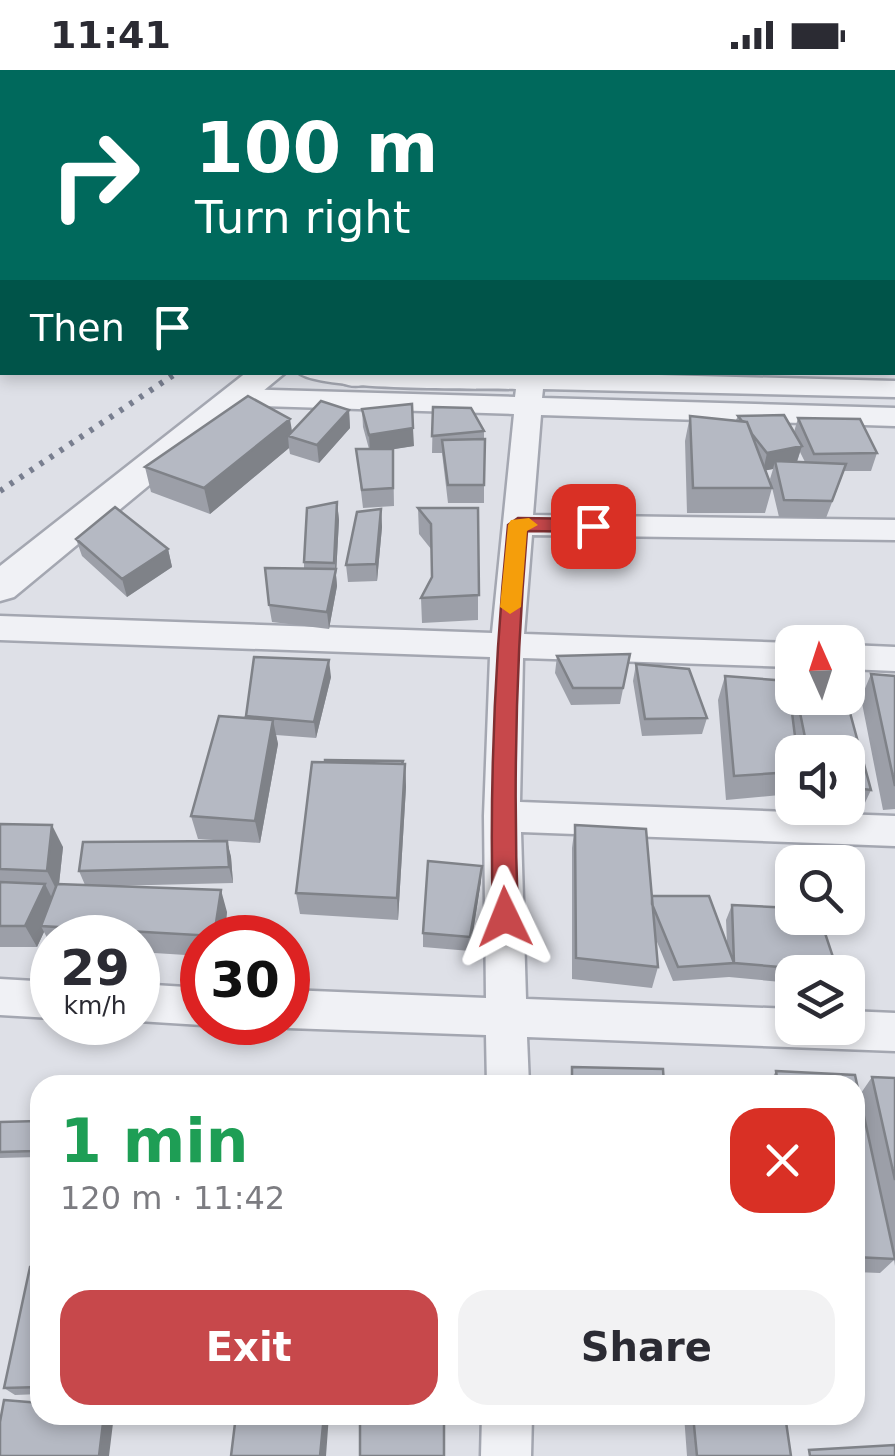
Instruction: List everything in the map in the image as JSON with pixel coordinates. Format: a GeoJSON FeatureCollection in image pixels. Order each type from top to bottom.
{"type":"FeatureCollection","features":[{"type":"Feature","properties":{"kind":"street"},"geometry":{"type":"LineString","coordinates":[[0,587],[265,375]]}},
{"type":"Feature","properties":{"kind":"street"},"geometry":{"type":"LineString","coordinates":[[352,375],[895,417]]}},
{"type":"Feature","properties":{"kind":"street"},"geometry":{"type":"LineString","coordinates":[[234,397],[529,386],[895,389]]}},
{"type":"Feature","properties":{"kind":"street"},"geometry":{"type":"LineString","coordinates":[[508,1075],[502,816],[507,647],[529,386]]}},
{"type":"Feature","properties":{"kind":"street"},"geometry":{"type":"LineString","coordinates":[[518,525],[895,530]]}},
{"type":"Feature","properties":{"kind":"street"},"geometry":{"type":"LineString","coordinates":[[0,628],[775,655]]}},
{"type":"Feature","properties":{"kind":"street"},"geometry":{"type":"LineString","coordinates":[[865,657],[895,658]]}},
{"type":"Feature","properties":{"kind":"street"},"geometry":{"type":"LineString","coordinates":[[502,816],[895,831]]}},
{"type":"Feature","properties":{"kind":"street"},"geometry":{"type":"LineString","coordinates":[[0,998],[30,999]]}},
{"type":"Feature","properties":{"kind":"street"},"geometry":{"type":"LineString","coordinates":[[310,1010],[895,1032]]}},
{"type":"Feature","properties":{"kind":"street"},"geometry":{"type":"LineString","coordinates":[[506,1425],[506,1456]]}},
{"type":"Feature","properties":{"kind":"building"},"geometry":{"type":"Polygon","coordinates":[[[248,396],[290,419],[204,488],[145,467],[248,396]]]}},
{"type":"Feature","properties":{"kind":"building"},"geometry":{"type":"Polygon","coordinates":[[[321,401],[349,410],[317,445],[288,436],[321,401]]]}},
{"type":"Feature","properties":{"kind":"building"},"geometry":{"type":"Polygon","coordinates":[[[412,404],[413,428],[369,435],[362,409],[412,404]]]}},
{"type":"Feature","properties":{"kind":"building"},"geometry":{"type":"Polygon","coordinates":[[[433,407],[471,408],[484,431],[432,436],[433,407]]]}},
{"type":"Feature","properties":{"kind":"building"},"geometry":{"type":"Polygon","coordinates":[[[784,415],[802,446],[767,453],[747,422],[738,416],[784,415]]]}},
{"type":"Feature","properties":{"kind":"building"},"geometry":{"type":"Polygon","coordinates":[[[690,416],[747,422],[772,488],[693,488],[690,416]]]}},
{"type":"Feature","properties":{"kind":"building"},"geometry":{"type":"Polygon","coordinates":[[[798,418],[860,419],[877,453],[814,454],[798,418]]]}},
{"type":"Feature","properties":{"kind":"building"},"geometry":{"type":"Polygon","coordinates":[[[485,439],[484,485],[448,485],[442,440],[485,439]]]}},
{"type":"Feature","properties":{"kind":"building"},"geometry":{"type":"Polygon","coordinates":[[[356,449],[393,449],[393,488],[362,490],[356,449]]]}},
{"type":"Feature","properties":{"kind":"building"},"geometry":{"type":"Polygon","coordinates":[[[775,461],[846,464],[832,501],[784,500],[775,461]]]}},
{"type":"Feature","properties":{"kind":"building"},"geometry":{"type":"Polygon","coordinates":[[[337,502],[334,563],[304,562],[307,508],[337,502]]]}},
{"type":"Feature","properties":{"kind":"building"},"geometry":{"type":"Polygon","coordinates":[[[115,507],[168,549],[122,579],[76,539],[115,507]]]}},
{"type":"Feature","properties":{"kind":"building"},"geometry":{"type":"Polygon","coordinates":[[[418,508],[478,508],[479,595],[421,598],[432,577],[431,524],[418,508]]]}},
{"type":"Feature","properties":{"kind":"building"},"geometry":{"type":"Polygon","coordinates":[[[381,509],[376,564],[346,565],[357,512],[381,509]]]}},
{"type":"Feature","properties":{"kind":"building"},"geometry":{"type":"Polygon","coordinates":[[[265,568],[336,569],[327,612],[269,605],[265,568]]]}},
{"type":"Feature","properties":{"kind":"building"},"geometry":{"type":"Polygon","coordinates":[[[630,654],[623,688],[573,688],[557,656],[630,654]]]}},
{"type":"Feature","properties":{"kind":"building"},"geometry":{"type":"Polygon","coordinates":[[[254,657],[329,660],[314,722],[246,716],[254,657]]]}},
{"type":"Feature","properties":{"kind":"building"},"geometry":{"type":"Polygon","coordinates":[[[636,664],[689,669],[707,718],[645,719],[636,664]]]}},
{"type":"Feature","properties":{"kind":"building"},"geometry":{"type":"Polygon","coordinates":[[[871,674],[895,676],[895,786],[871,674]]]}},
{"type":"Feature","properties":{"kind":"building"},"geometry":{"type":"Polygon","coordinates":[[[725,676],[775,680],[775,715],[792,715],[795,735],[775,735],[775,773],[734,776],[725,676]]]}},
{"type":"Feature","properties":{"kind":"building"},"geometry":{"type":"Polygon","coordinates":[[[800,715],[851,715],[856,735],[805,735],[800,715]]]}},
{"type":"Feature","properties":{"kind":"building"},"geometry":{"type":"Polygon","coordinates":[[[219,716],[273,720],[255,821],[191,816],[219,716]]]}},
{"type":"Feature","properties":{"kind":"building"},"geometry":{"type":"Polygon","coordinates":[[[325,760],[403,761],[402,764],[325,760]]]}},
{"type":"Feature","properties":{"kind":"building"},"geometry":{"type":"Polygon","coordinates":[[[312,762],[405,764],[397,898],[296,893],[312,762]]]}},
{"type":"Feature","properties":{"kind":"building"},"geometry":{"type":"Polygon","coordinates":[[[865,768],[871,790],[865,789],[865,768]]]}},
{"type":"Feature","properties":{"kind":"building"},"geometry":{"type":"Polygon","coordinates":[[[0,824],[52,825],[47,871],[0,869],[0,824]]]}},
{"type":"Feature","properties":{"kind":"building"},"geometry":{"type":"Polygon","coordinates":[[[575,825],[646,829],[658,967],[576,958],[575,825]]]}},
{"type":"Feature","properties":{"kind":"building"},"geometry":{"type":"Polygon","coordinates":[[[227,841],[229,867],[79,871],[83,842],[227,841]]]}},
{"type":"Feature","properties":{"kind":"building"},"geometry":{"type":"Polygon","coordinates":[[[428,861],[482,866],[470,937],[423,933],[428,861]]]}},
{"type":"Feature","properties":{"kind":"building"},"geometry":{"type":"Polygon","coordinates":[[[0,882],[45,884],[25,926],[0,926],[0,882]]]}},
{"type":"Feature","properties":{"kind":"building"},"geometry":{"type":"Polygon","coordinates":[[[57,884],[221,890],[217,915],[180,915],[180,934],[160,933],[160,915],[45,915],[57,884]]]}},
{"type":"Feature","properties":{"kind":"building"},"geometry":{"type":"Polygon","coordinates":[[[652,896],[709,896],[734,963],[678,967],[652,896]]]}},
{"type":"Feature","properties":{"kind":"building"},"geometry":{"type":"Polygon","coordinates":[[[732,905],[775,907],[775,935],[826,935],[832,955],[775,955],[775,967],[734,963],[732,905]]]}},
{"type":"Feature","properties":{"kind":"building"},"geometry":{"type":"Polygon","coordinates":[[[572,1067],[663,1069],[663,1075],[572,1075],[572,1067]]]}},
{"type":"Feature","properties":{"kind":"building"},"geometry":{"type":"Polygon","coordinates":[[[776,1071],[855,1075],[777,1075],[776,1071]]]}},
{"type":"Feature","properties":{"kind":"building"},"geometry":{"type":"Polygon","coordinates":[[[872,1077],[895,1078],[895,1180],[872,1077]]]}},
{"type":"Feature","properties":{"kind":"building"},"geometry":{"type":"Polygon","coordinates":[[[30,1121],[30,1151],[0,1152],[0,1122],[30,1121]]]}},
{"type":"Feature","properties":{"kind":"building"},"geometry":{"type":"Polygon","coordinates":[[[865,1121],[895,1259],[865,1258],[865,1121]]]}},
{"type":"Feature","properties":{"kind":"building"},"geometry":{"type":"Polygon","coordinates":[[[30,1267],[30,1387],[4,1388],[30,1267]]]}},
{"type":"Feature","properties":{"kind":"building"},"geometry":{"type":"Polygon","coordinates":[[[4,1400],[30,1402],[30,1425],[103,1425],[99,1456],[0,1456],[4,1400]]]}},
{"type":"Feature","properties":{"kind":"building"},"geometry":{"type":"Polygon","coordinates":[[[235,1425],[323,1425],[320,1456],[231,1456],[235,1425]]]}},
{"type":"Feature","properties":{"kind":"building"},"geometry":{"type":"Polygon","coordinates":[[[360,1425],[444,1425],[444,1456],[360,1456],[360,1425]]]}},
{"type":"Feature","properties":{"kind":"building"},"geometry":{"type":"Polygon","coordinates":[[[694,1425],[786,1425],[791,1456],[697,1456],[694,1425]]]}},
{"type":"Feature","properties":{"kind":"building"},"geometry":{"type":"Polygon","coordinates":[[[895,1445],[895,1456],[810,1456],[809,1450],[895,1445]]]}},
{"type":"Feature","properties":{"kind":"railway"},"geometry":{"type":"LineString","coordinates":[[0,491],[174,375]]}},
{"type":"Feature","properties":{"kind":"slow traffic"},"geometry":{"type":"LineString","coordinates":[[510,607],[518,525],[529,525]]}},
{"type":"Feature","properties":{"kind":"route"},"geometry":{"type":"LineString","coordinates":[[505,917],[502,816],[507,647],[518,525],[593,526]]}}]}
